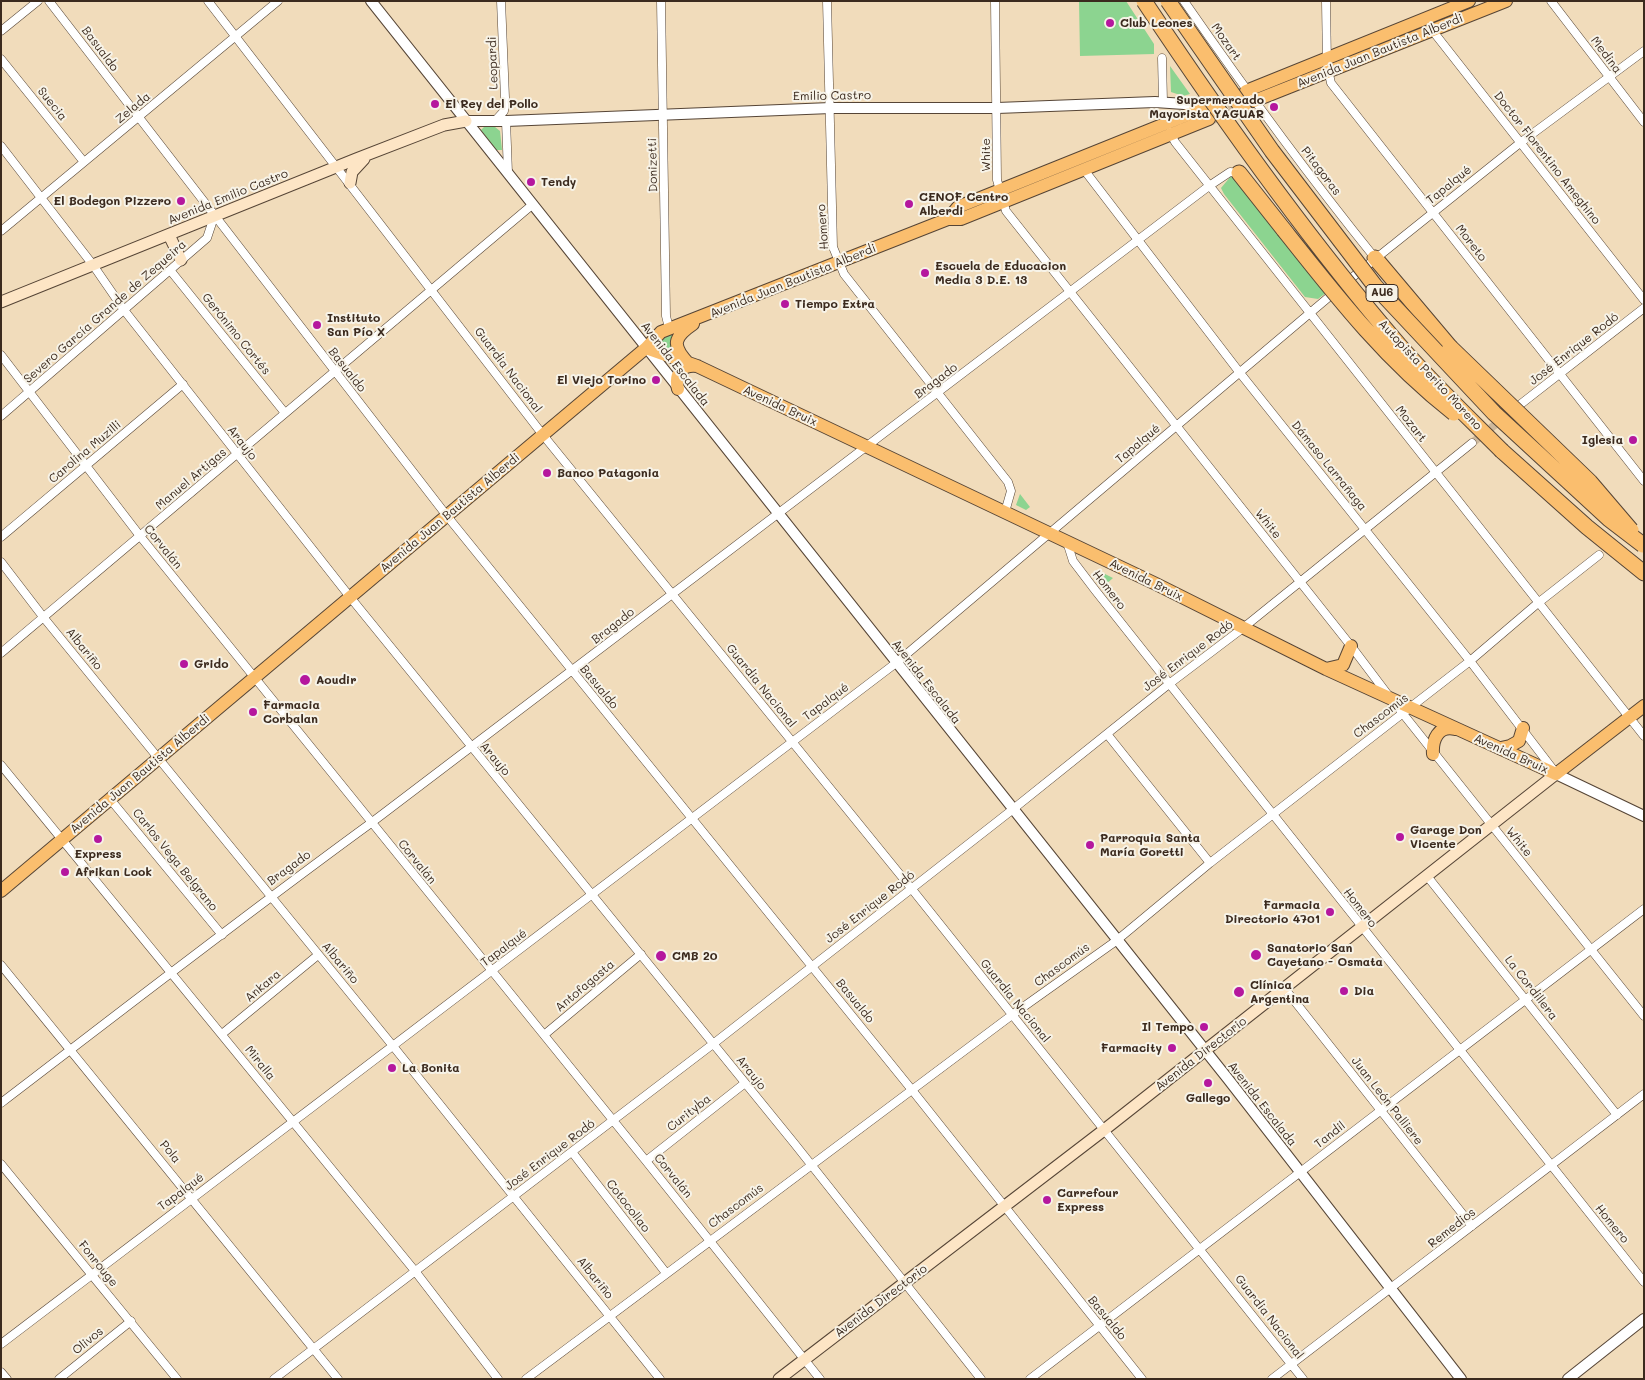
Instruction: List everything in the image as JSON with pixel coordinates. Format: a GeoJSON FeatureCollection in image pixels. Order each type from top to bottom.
{"type":"FeatureCollection","features":[{"type":"Feature","properties":{"kind":"highway","name":"Autopista Perito Moreno"},"geometry":{"type":"LineString","coordinates":[[1144,1],[1179,54],[1306,231],[1400,346],[1502,451],[1587,527],[1644,573]]}},
{"type":"Feature","properties":{"kind":"highway","name":"Autopista Perito Moreno"},"geometry":{"type":"LineString","coordinates":[[1168,1],[1272,151],[1375,286],[1494,413],[1610,520],[1643,545]]}},
{"type":"Feature","properties":{"kind":"highway"},"geometry":{"type":"LineString","coordinates":[[1239,173],[1322,278],[1399,367],[1427,392],[1502,451]]}},
{"type":"Feature","properties":{"kind":"highway"},"geometry":{"type":"LineString","coordinates":[[1376,258],[1450,347],[1590,482],[1616,510],[1643,545]]}},
{"type":"Feature","properties":{"kind":"main road","name":"Avenida Juan Bautista Alberdi"},"geometry":{"type":"LineString","coordinates":[[1250,96],[1328,58],[1469,1]]}},
{"type":"Feature","properties":{"kind":"main road","name":"Avenida Juan Bautista Alberdi"},"geometry":{"type":"LineString","coordinates":[[1250,96],[1329,71],[1506,1]]}},
{"type":"Feature","properties":{"kind":"main road","name":"Avenida Juan Bautista Alberdi"},"geometry":{"type":"LineString","coordinates":[[1,891],[646,348],[654,337],[669,328],[702,318],[948,219],[958,207],[1085,171],[1203,111]]}},
{"type":"Feature","properties":{"kind":"main road","name":"Avenida Emilio Castro"},"geometry":{"type":"LineString","coordinates":[[1,302],[337,166],[444,125],[466,121]]}},
{"type":"Feature","properties":{"kind":"main road","name":"Avenida Juan Bautista Alberdi"},"geometry":{"type":"LineString","coordinates":[[1002,196],[1169,129]]}},
{"type":"Feature","properties":{"kind":"main road"},"geometry":{"type":"LineString","coordinates":[[350,183],[350,176],[355,167],[374,152]]}},
{"type":"Feature","properties":{"kind":"main road"},"geometry":{"type":"LineString","coordinates":[[169,235],[181,260]]}},
{"type":"Feature","properties":{"kind":"main road"},"geometry":{"type":"LineString","coordinates":[[678,388],[677,376],[680,371],[693,364],[678,351],[677,339],[683,331],[702,318]]}},
{"type":"Feature","properties":{"kind":"main road","name":"Avenida Bruix"},"geometry":{"type":"LineString","coordinates":[[646,348],[693,364],[1006,512],[1392,700],[1406,711],[1502,748],[1556,774]]}},
{"type":"Feature","properties":{"kind":"main road"},"geometry":{"type":"LineString","coordinates":[[1326,669],[1343,665],[1347,660],[1351,646]]}},
{"type":"Feature","properties":{"kind":"main road","name":"Avenida Directorio"},"geometry":{"type":"LineString","coordinates":[[779,1379],[1104,1130],[1644,706]]}},
{"type":"Feature","properties":{"kind":"main road"},"geometry":{"type":"LineString","coordinates":[[1502,748],[1519,741],[1523,728]]}},
{"type":"Feature","properties":{"kind":"main road"},"geometry":{"type":"LineString","coordinates":[[1433,754],[1432,745],[1438,733],[1445,729],[1460,731]]}},
{"type":"Feature","properties":{"kind":"street"},"geometry":{"type":"LineString","coordinates":[[1,31],[38,1]]}},
{"type":"Feature","properties":{"kind":"street","name":"Basualdo"},"geometry":{"type":"LineString","coordinates":[[49,1],[214,217],[447,516],[912,1090],[1142,1379]]}},
{"type":"Feature","properties":{"kind":"street","name":"Guardia Nacional"},"geometry":{"type":"LineString","coordinates":[[208,1],[543,435],[911,888],[1304,1379]]}},
{"type":"Feature","properties":{"kind":"street","name":"Zelada"},"geometry":{"type":"LineString","coordinates":[[1,231],[278,1]]}},
{"type":"Feature","properties":{"kind":"street","name":"Avenida Escalada"},"geometry":{"type":"LineString","coordinates":[[370,1],[1205,1051],[1461,1379]]}},
{"type":"Feature","properties":{"kind":"street","name":"Leopardi"},"geometry":{"type":"LineString","coordinates":[[495,121],[504,111],[505,98],[501,1]]}},
{"type":"Feature","properties":{"kind":"street","name":"Donizetti"},"geometry":{"type":"LineString","coordinates":[[661,1],[666,316],[669,328]]}},
{"type":"Feature","properties":{"kind":"street","name":"Homero"},"geometry":{"type":"LineString","coordinates":[[828,1],[833,247],[838,262],[844,274],[1008,482],[1011,491],[1006,512]]}},
{"type":"Feature","properties":{"kind":"street","name":"White"},"geometry":{"type":"LineString","coordinates":[[995,1],[997,180],[1006,211],[1392,700]]}},
{"type":"Feature","properties":{"kind":"street","name":"Mozart"},"geometry":{"type":"LineString","coordinates":[[1184,1],[1250,96]]}},
{"type":"Feature","properties":{"kind":"street","name":"Moreto"},"geometry":{"type":"LineString","coordinates":[[1326,1],[1331,84],[1434,212],[1644,481]]}},
{"type":"Feature","properties":{"kind":"street","name":"Medina"},"geometry":{"type":"LineString","coordinates":[[1551,1],[1644,122]]}},
{"type":"Feature","properties":{"kind":"street","name":"Doctor Florentino Ameghino"},"geometry":{"type":"LineString","coordinates":[[1432,30],[1644,300]]}},
{"type":"Feature","properties":{"kind":"street","name":"Tapalqué"},"geometry":{"type":"LineString","coordinates":[[1,1344],[896,663],[1376,258],[1520,143],[1644,51]]}},
{"type":"Feature","properties":{"kind":"street"},"geometry":{"type":"LineString","coordinates":[[1162,58],[1163,102]]}},
{"type":"Feature","properties":{"kind":"street","name":"Suecia"},"geometry":{"type":"LineString","coordinates":[[1,60],[84,162]]}},
{"type":"Feature","properties":{"kind":"street","name":"Pitagoras"},"geometry":{"type":"LineString","coordinates":[[1250,96],[1324,194],[1376,258]]}},
{"type":"Feature","properties":{"kind":"street","name":"Emilio Castro"},"geometry":{"type":"LineString","coordinates":[[466,121],[831,108],[997,108],[1163,102],[1203,111]]}},
{"type":"Feature","properties":{"kind":"street"},"geometry":{"type":"LineString","coordinates":[[506,121],[508,173]]}},
{"type":"Feature","properties":{"kind":"street","name":"Mozart"},"geometry":{"type":"LineString","coordinates":[[1169,129],[1209,186],[1644,736]]}},
{"type":"Feature","properties":{"kind":"street","name":"Araujo"},"geometry":{"type":"LineString","coordinates":[[1,146],[93,265],[124,310],[237,455],[471,748],[745,1083],[981,1379]]}},
{"type":"Feature","properties":{"kind":"street","name":"Dámaso Larrañaga"},"geometry":{"type":"LineString","coordinates":[[1085,171],[1240,374],[1365,528],[1523,728],[1556,774]]}},
{"type":"Feature","properties":{"kind":"street","name":"Bragado"},"geometry":{"type":"LineString","coordinates":[[1,1103],[172,974],[270,896],[471,748],[1209,186],[1230,172],[1239,173]]}},
{"type":"Feature","properties":{"kind":"street","name":"Manuel Artigas"},"geometry":{"type":"LineString","coordinates":[[1,653],[532,205]]}},
{"type":"Feature","properties":{"kind":"street","name":"Severo García Grande de Zequeira"},"geometry":{"type":"LineString","coordinates":[[1,416],[207,238],[214,217]]}},
{"type":"Feature","properties":{"kind":"street","name":"Gerónimo Cortés"},"geometry":{"type":"LineString","coordinates":[[170,270],[285,413]]}},
{"type":"Feature","properties":{"kind":"street","name":"José Enrique Rodó"},"geometry":{"type":"LineString","coordinates":[[1517,407],[1644,308]]}},
{"type":"Feature","properties":{"kind":"street","name":"Corvalán"},"geometry":{"type":"LineString","coordinates":[[1,355],[140,536],[371,823],[614,1120],[820,1379]]}},
{"type":"Feature","properties":{"kind":"street","name":"Carolina Muzilli"},"geometry":{"type":"LineString","coordinates":[[1,537],[183,384]]}},
{"type":"Feature","properties":{"kind":"street","name":"José Enrique Rodó"},"geometry":{"type":"LineString","coordinates":[[274,1379],[812,967],[1169,684],[1243,628],[1472,443]]}},
{"type":"Feature","properties":{"kind":"street","name":"Homero"},"geometry":{"type":"LineString","coordinates":[[1068,542],[1073,561],[1273,816],[1644,1282]]}},
{"type":"Feature","properties":{"kind":"street","name":"Chascomús"},"geometry":{"type":"LineString","coordinates":[[526,1379],[1012,1015],[1116,940],[1210,863],[1273,816],[1470,661],[1538,603],[1599,555]]}},
{"type":"Feature","properties":{"kind":"street","name":"Albariño"},"geometry":{"type":"LineString","coordinates":[[1,562],[44,618],[393,1046],[660,1379]]}},
{"type":"Feature","properties":{"kind":"street","name":"White"},"geometry":{"type":"LineString","coordinates":[[1406,711],[1433,754],[1644,1016]]}},
{"type":"Feature","properties":{"kind":"street"},"geometry":{"type":"LineString","coordinates":[[1107,734],[1210,863]]}},
{"type":"Feature","properties":{"kind":"street","name":"Miralla"},"geometry":{"type":"LineString","coordinates":[[1,765],[416,1271],[498,1379]]}},
{"type":"Feature","properties":{"kind":"street","name":"Avenida Bruix"},"geometry":{"type":"LineString","coordinates":[[1556,774],[1644,816]]}},
{"type":"Feature","properties":{"kind":"street","name":"Carlos Vega Belgrano"},"geometry":{"type":"LineString","coordinates":[[110,800],[222,935]]}},
{"type":"Feature","properties":{"kind":"street","name":"La Cordillera"},"geometry":{"type":"LineString","coordinates":[[1428,876],[1617,1115]]}},
{"type":"Feature","properties":{"kind":"street","name":"Tandil"},"geometry":{"type":"LineString","coordinates":[[1030,1379],[1644,909]]}},
{"type":"Feature","properties":{"kind":"street","name":"Antofagasta"},"geometry":{"type":"LineString","coordinates":[[544,1035],[641,954]]}},
{"type":"Feature","properties":{"kind":"street","name":"Ankara"},"geometry":{"type":"LineString","coordinates":[[222,1034],[318,955]]}},
{"type":"Feature","properties":{"kind":"street","name":"Pola"},"geometry":{"type":"LineString","coordinates":[[1,964],[72,1049],[338,1379]]}},
{"type":"Feature","properties":{"kind":"street","name":"Juan León Palliere"},"geometry":{"type":"LineString","coordinates":[[1285,989],[1472,1226]]}},
{"type":"Feature","properties":{"kind":"street","name":"Curityba"},"geometry":{"type":"LineString","coordinates":[[646,1161],[745,1083]]}},
{"type":"Feature","properties":{"kind":"street","name":"Remedios"},"geometry":{"type":"LineString","coordinates":[[1272,1379],[1644,1094]]}},
{"type":"Feature","properties":{"kind":"street","name":"Cotocollao"},"geometry":{"type":"LineString","coordinates":[[572,1152],[666,1273]]}},
{"type":"Feature","properties":{"kind":"street","name":"Fonrouge"},"geometry":{"type":"LineString","coordinates":[[1,1164],[176,1379]]}},
{"type":"Feature","properties":{"kind":"street"},"geometry":{"type":"LineString","coordinates":[[1568,1379],[1644,1319]]}},
{"type":"Feature","properties":{"kind":"street","name":"Olivos"},"geometry":{"type":"LineString","coordinates":[[59,1379],[130,1321]]}},
{"type":"Feature","properties":{"kind":"street"},"geometry":{"type":"LineString","coordinates":[[1,1372],[7,1379]]}},
{"type":"Feature","properties":{"kind":"green space","name":"Club Leones"},"geometry":{"type":"Polygon","coordinates":[[[1079,1],[1126,1],[1154,44],[1154,54],[1080,56],[1079,1]]]}},
{"type":"Feature","properties":{"kind":"green space"},"geometry":{"type":"Polygon","coordinates":[[[1170,66],[1190,94],[1183,96],[1171,92],[1170,66]]]}},
{"type":"Feature","properties":{"kind":"green space"},"geometry":{"type":"Polygon","coordinates":[[[485,126],[495,127],[500,131],[502,150],[496,150],[481,130],[485,126]]]}},
{"type":"Feature","properties":{"kind":"green space"},"geometry":{"type":"Polygon","coordinates":[[[1231,176],[1235,177],[1327,292],[1318,299],[1305,297],[1224,194],[1221,188],[1231,176]]]}},
{"type":"Feature","properties":{"kind":"green space"},"geometry":{"type":"Polygon","coordinates":[[[680,327],[675,352],[659,348],[659,339],[680,327]]]}},
{"type":"Feature","properties":{"kind":"green space"},"geometry":{"type":"Polygon","coordinates":[[[1020,494],[1030,507],[1026,510],[1016,505],[1020,494]]]}},
{"type":"Feature","properties":{"kind":"green space"},"geometry":{"type":"Polygon","coordinates":[[[1103,573],[1113,578],[1103,587],[1098,580],[1103,573]]]}},
{"type":"Feature","properties":{"kind":"tunnel"},"geometry":{"type":"LineString","coordinates":[[1213,118],[1250,103]]}},
{"type":"Feature","properties":{"kind":"tunnel"},"geometry":{"type":"LineString","coordinates":[[1472,443],[1516,408]]}},
{"type":"Feature","properties":{"kind":"place","name":"Club Leones"},"geometry":{"type":"Point","coordinates":[1110,23]}},
{"type":"Feature","properties":{"kind":"place","name":"El Rey del Pollo"},"geometry":{"type":"Point","coordinates":[435,104]}},
{"type":"Feature","properties":{"kind":"place","name":"Supermercado Mayorista YAGUAR"},"geometry":{"type":"Point","coordinates":[1274,107]}},
{"type":"Feature","properties":{"kind":"place","name":"Tendy"},"geometry":{"type":"Point","coordinates":[531,182]}},
{"type":"Feature","properties":{"kind":"place","name":"El Bodegon Pizzero"},"geometry":{"type":"Point","coordinates":[181,201]}},
{"type":"Feature","properties":{"kind":"place","name":"CENOF Centro Alberdi"},"geometry":{"type":"Point","coordinates":[909,204]}},
{"type":"Feature","properties":{"kind":"place","name":"Escuela de Educacion Media 3 D.E. 13"},"geometry":{"type":"Point","coordinates":[925,273]}},
{"type":"Feature","properties":{"kind":"place","name":"Tiempo Extra"},"geometry":{"type":"Point","coordinates":[785,304]}},
{"type":"Feature","properties":{"kind":"place","name":"Instituto San Pío X"},"geometry":{"type":"Point","coordinates":[317,325]}},
{"type":"Feature","properties":{"kind":"place","name":"El Viejo Torino"},"geometry":{"type":"Point","coordinates":[656,380]}},
{"type":"Feature","properties":{"kind":"place","name":"Iglesia"},"geometry":{"type":"Point","coordinates":[1633,440]}},
{"type":"Feature","properties":{"kind":"place","name":"Banco Patagonia"},"geometry":{"type":"Point","coordinates":[547,473]}},
{"type":"Feature","properties":{"kind":"place","name":"Grido"},"geometry":{"type":"Point","coordinates":[184,664]}},
{"type":"Feature","properties":{"kind":"place","name":"Aoudir"},"geometry":{"type":"Point","coordinates":[305,680]}},
{"type":"Feature","properties":{"kind":"place","name":"Farmacia Corbalan"},"geometry":{"type":"Point","coordinates":[253,712]}},
{"type":"Feature","properties":{"kind":"place","name":"Garage Don Vicente"},"geometry":{"type":"Point","coordinates":[1400,837]}},
{"type":"Feature","properties":{"kind":"place","name":"Express"},"geometry":{"type":"Point","coordinates":[98,839]}},
{"type":"Feature","properties":{"kind":"place","name":"Parroquia Santa María Goretti"},"geometry":{"type":"Point","coordinates":[1090,845]}},
{"type":"Feature","properties":{"kind":"place","name":"Afrikan Look"},"geometry":{"type":"Point","coordinates":[65,872]}},
{"type":"Feature","properties":{"kind":"place","name":"Farmacia Directorio 4701"},"geometry":{"type":"Point","coordinates":[1330,912]}},
{"type":"Feature","properties":{"kind":"place","name":"Sanatorio San Cayetano - Osmata"},"geometry":{"type":"Point","coordinates":[1256,955]}},
{"type":"Feature","properties":{"kind":"place","name":"CMB 20"},"geometry":{"type":"Point","coordinates":[661,956]}},
{"type":"Feature","properties":{"kind":"place","name":"Dia"},"geometry":{"type":"Point","coordinates":[1344,991]}},
{"type":"Feature","properties":{"kind":"place","name":"Clínica Argentina"},"geometry":{"type":"Point","coordinates":[1239,992]}},
{"type":"Feature","properties":{"kind":"place","name":"Il Tempo"},"geometry":{"type":"Point","coordinates":[1204,1027]}},
{"type":"Feature","properties":{"kind":"place","name":"Farmacity"},"geometry":{"type":"Point","coordinates":[1172,1048]}},
{"type":"Feature","properties":{"kind":"place","name":"La Bonita"},"geometry":{"type":"Point","coordinates":[392,1068]}},
{"type":"Feature","properties":{"kind":"place","name":"Gallego"},"geometry":{"type":"Point","coordinates":[1208,1083]}},
{"type":"Feature","properties":{"kind":"place","name":"Carrefour Express"},"geometry":{"type":"Point","coordinates":[1047,1200]}}]}
